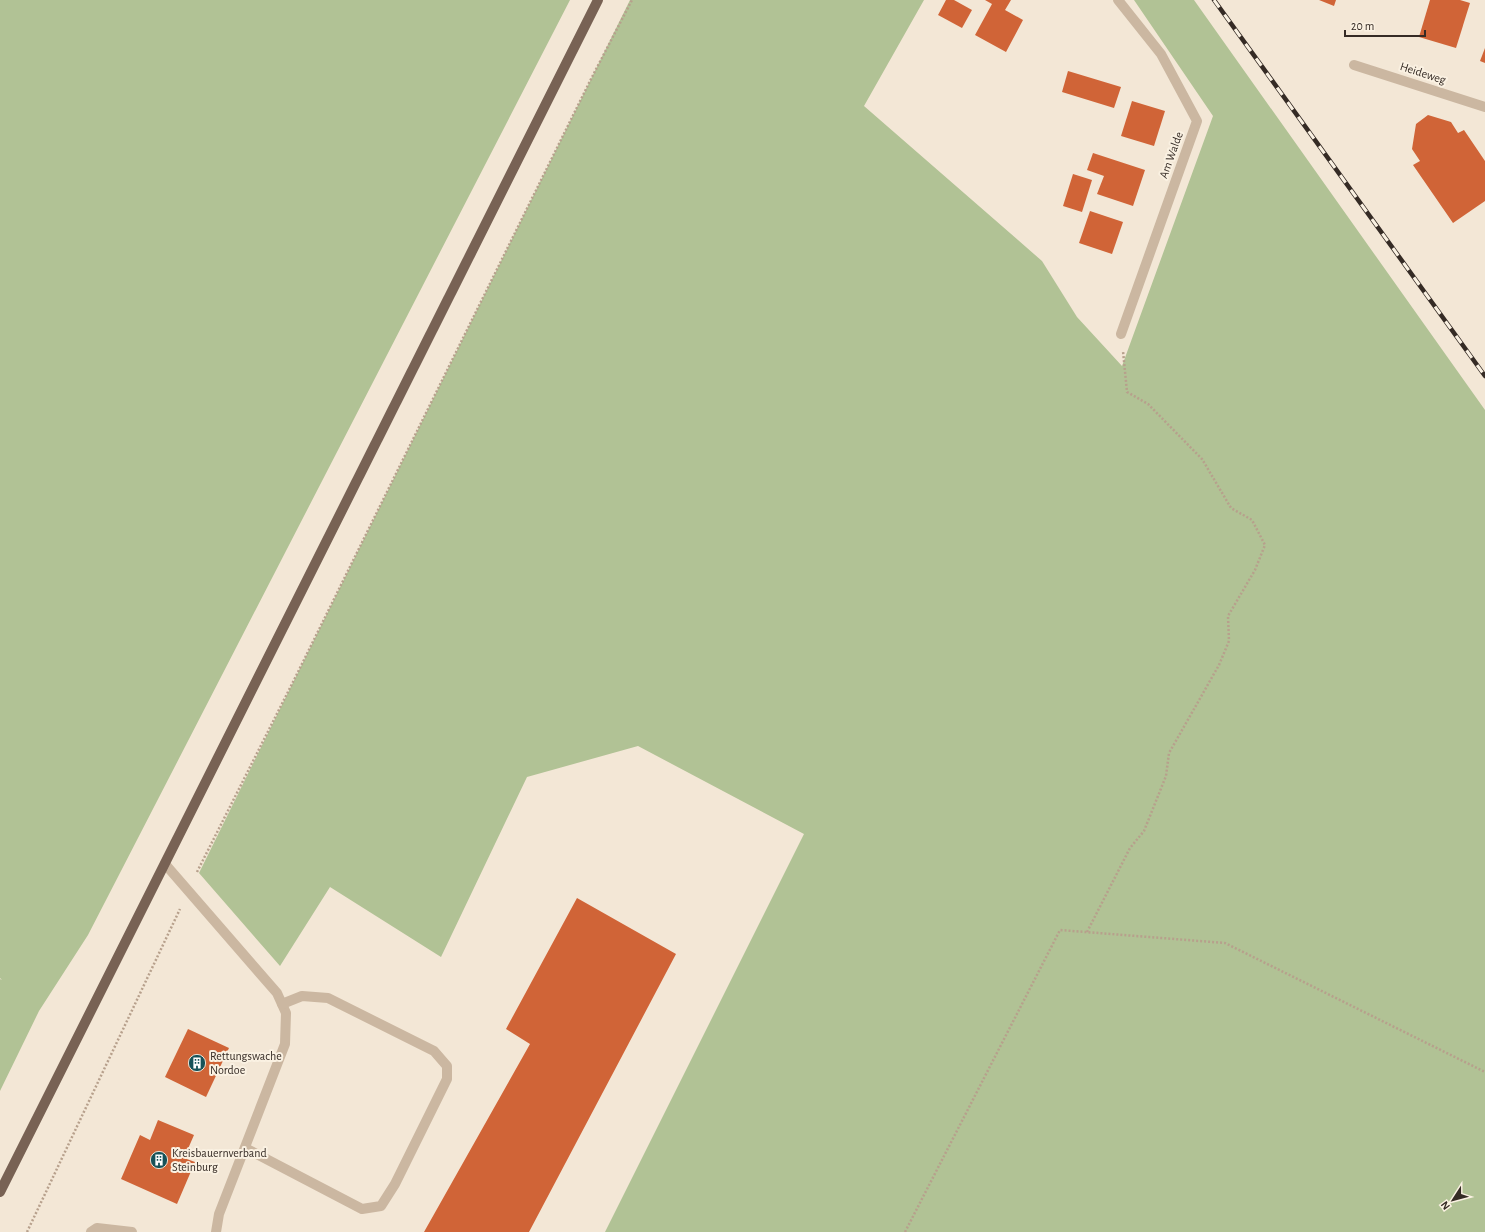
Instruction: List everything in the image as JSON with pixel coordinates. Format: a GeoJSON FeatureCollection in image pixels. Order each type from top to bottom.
{"type":"FeatureCollection","features":[{"type":"Feature","properties":{"kind":"main road"},"geometry":{"type":"LineString","coordinates":[[0,1192],[598,0]]}},
{"type":"Feature","properties":{"kind":"street","name":"Am Walde"},"geometry":{"type":"LineString","coordinates":[[1118,0],[1161,54],[1197,121],[1121,334]]}},
{"type":"Feature","properties":{"kind":"street","name":"Heideweg"},"geometry":{"type":"LineString","coordinates":[[1354,65],[1485,107]]}},
{"type":"Feature","properties":{"kind":"street"},"geometry":{"type":"LineString","coordinates":[[165,864],[276,993],[286,1013],[285,1044],[219,1214],[216,1232]]}},
{"type":"Feature","properties":{"kind":"street"},"geometry":{"type":"LineString","coordinates":[[245,1148],[362,1209],[381,1206],[395,1184],[448,1079],[447,1066],[434,1051],[328,998],[302,996],[282,1004]]}},
{"type":"Feature","properties":{"kind":"street"},"geometry":{"type":"LineString","coordinates":[[90,1232],[97,1228],[132,1232]]}},
{"type":"Feature","properties":{"kind":"path"},"geometry":{"type":"LineString","coordinates":[[27,1232],[188,891],[296,678],[591,79],[632,0]]}},
{"type":"Feature","properties":{"kind":"path"},"geometry":{"type":"LineString","coordinates":[[1087,932],[1130,848],[1144,831],[1166,776],[1169,753],[1220,665],[1229,641],[1228,616],[1255,570],[1264,545],[1252,520],[1232,508],[1202,459],[1148,404],[1127,392],[1121,334]]}},
{"type":"Feature","properties":{"kind":"path"},"geometry":{"type":"LineString","coordinates":[[905,1232],[1060,930],[1225,943],[1485,1072]]}},
{"type":"Feature","properties":{"kind":"green space"},"geometry":{"type":"Polygon","coordinates":[[[0,0],[570,0],[88,935],[39,1011],[0,1091],[0,979],[2,980],[0,978],[0,0]]]}},
{"type":"Feature","properties":{"kind":"green space"},"geometry":{"type":"Polygon","coordinates":[[[630,0],[924,0],[864,106],[1042,261],[1077,317],[1122,366],[1213,116],[1134,0],[1194,0],[1485,410],[1485,1232],[605,1232],[804,834],[638,746],[527,777],[441,957],[330,887],[280,966],[199,873],[630,0]]]}},
{"type":"Feature","properties":{"kind":"building"},"geometry":{"type":"Polygon","coordinates":[[[946,0],[954,0],[972,10],[962,28],[938,15],[946,0]]]}},
{"type":"Feature","properties":{"kind":"building"},"geometry":{"type":"Polygon","coordinates":[[[985,0],[1011,0],[1005,10],[1023,20],[1006,52],[975,35],[992,4],[985,0]]]}},
{"type":"Feature","properties":{"kind":"building"},"geometry":{"type":"Polygon","coordinates":[[[1319,0],[1336,0],[1334,6],[1319,0]]]}},
{"type":"Feature","properties":{"kind":"building"},"geometry":{"type":"Polygon","coordinates":[[[1430,0],[1460,0],[1470,3],[1456,48],[1419,37],[1430,0]]]}},
{"type":"Feature","properties":{"kind":"building"},"geometry":{"type":"Polygon","coordinates":[[[1485,48],[1485,63],[1480,61],[1485,48]]]}},
{"type":"Feature","properties":{"kind":"building"},"geometry":{"type":"Polygon","coordinates":[[[1068,71],[1121,87],[1114,108],[1062,92],[1068,71]]]}},
{"type":"Feature","properties":{"kind":"building"},"geometry":{"type":"Polygon","coordinates":[[[1132,101],[1165,111],[1154,146],[1121,136],[1132,101]]]}},
{"type":"Feature","properties":{"kind":"building"},"geometry":{"type":"Polygon","coordinates":[[[1428,115],[1451,122],[1458,133],[1464,130],[1485,161],[1485,201],[1453,223],[1413,165],[1420,161],[1412,149],[1416,124],[1428,115]]]}},
{"type":"Feature","properties":{"kind":"building"},"geometry":{"type":"Polygon","coordinates":[[[1093,153],[1145,170],[1133,206],[1097,194],[1104,176],[1087,170],[1093,153]]]}},
{"type":"Feature","properties":{"kind":"building"},"geometry":{"type":"Polygon","coordinates":[[[1073,174],[1092,180],[1082,212],[1063,206],[1073,174]]]}},
{"type":"Feature","properties":{"kind":"building"},"geometry":{"type":"Polygon","coordinates":[[[1090,211],[1123,222],[1112,254],[1079,243],[1090,211]]]}},
{"type":"Feature","properties":{"kind":"building"},"geometry":{"type":"Polygon","coordinates":[[[577,898],[676,954],[529,1232],[424,1232],[530,1044],[506,1029],[577,898]]]}},
{"type":"Feature","properties":{"kind":"building","name":"Rettungswache Nordoe"},"geometry":{"type":"Polygon","coordinates":[[[188,1029],[229,1048],[206,1097],[165,1077],[188,1029]]]}},
{"type":"Feature","properties":{"kind":"building","name":"Kreisbauernverband Steinburg"},"geometry":{"type":"Polygon","coordinates":[[[158,1120],[194,1135],[184,1158],[195,1162],[177,1204],[121,1179],[140,1135],[150,1140],[158,1120]]]}},
{"type":"Feature","properties":{"kind":"railway"},"geometry":{"type":"LineString","coordinates":[[1214,0],[1485,376]]}},
{"type":"Feature","properties":{"kind":"place","name":"Rettungswache Nordoe"},"geometry":{"type":"Point","coordinates":[197,1063]}},
{"type":"Feature","properties":{"kind":"place","name":"Kreisbauernverband Steinburg"},"geometry":{"type":"Point","coordinates":[159,1160]}}]}
